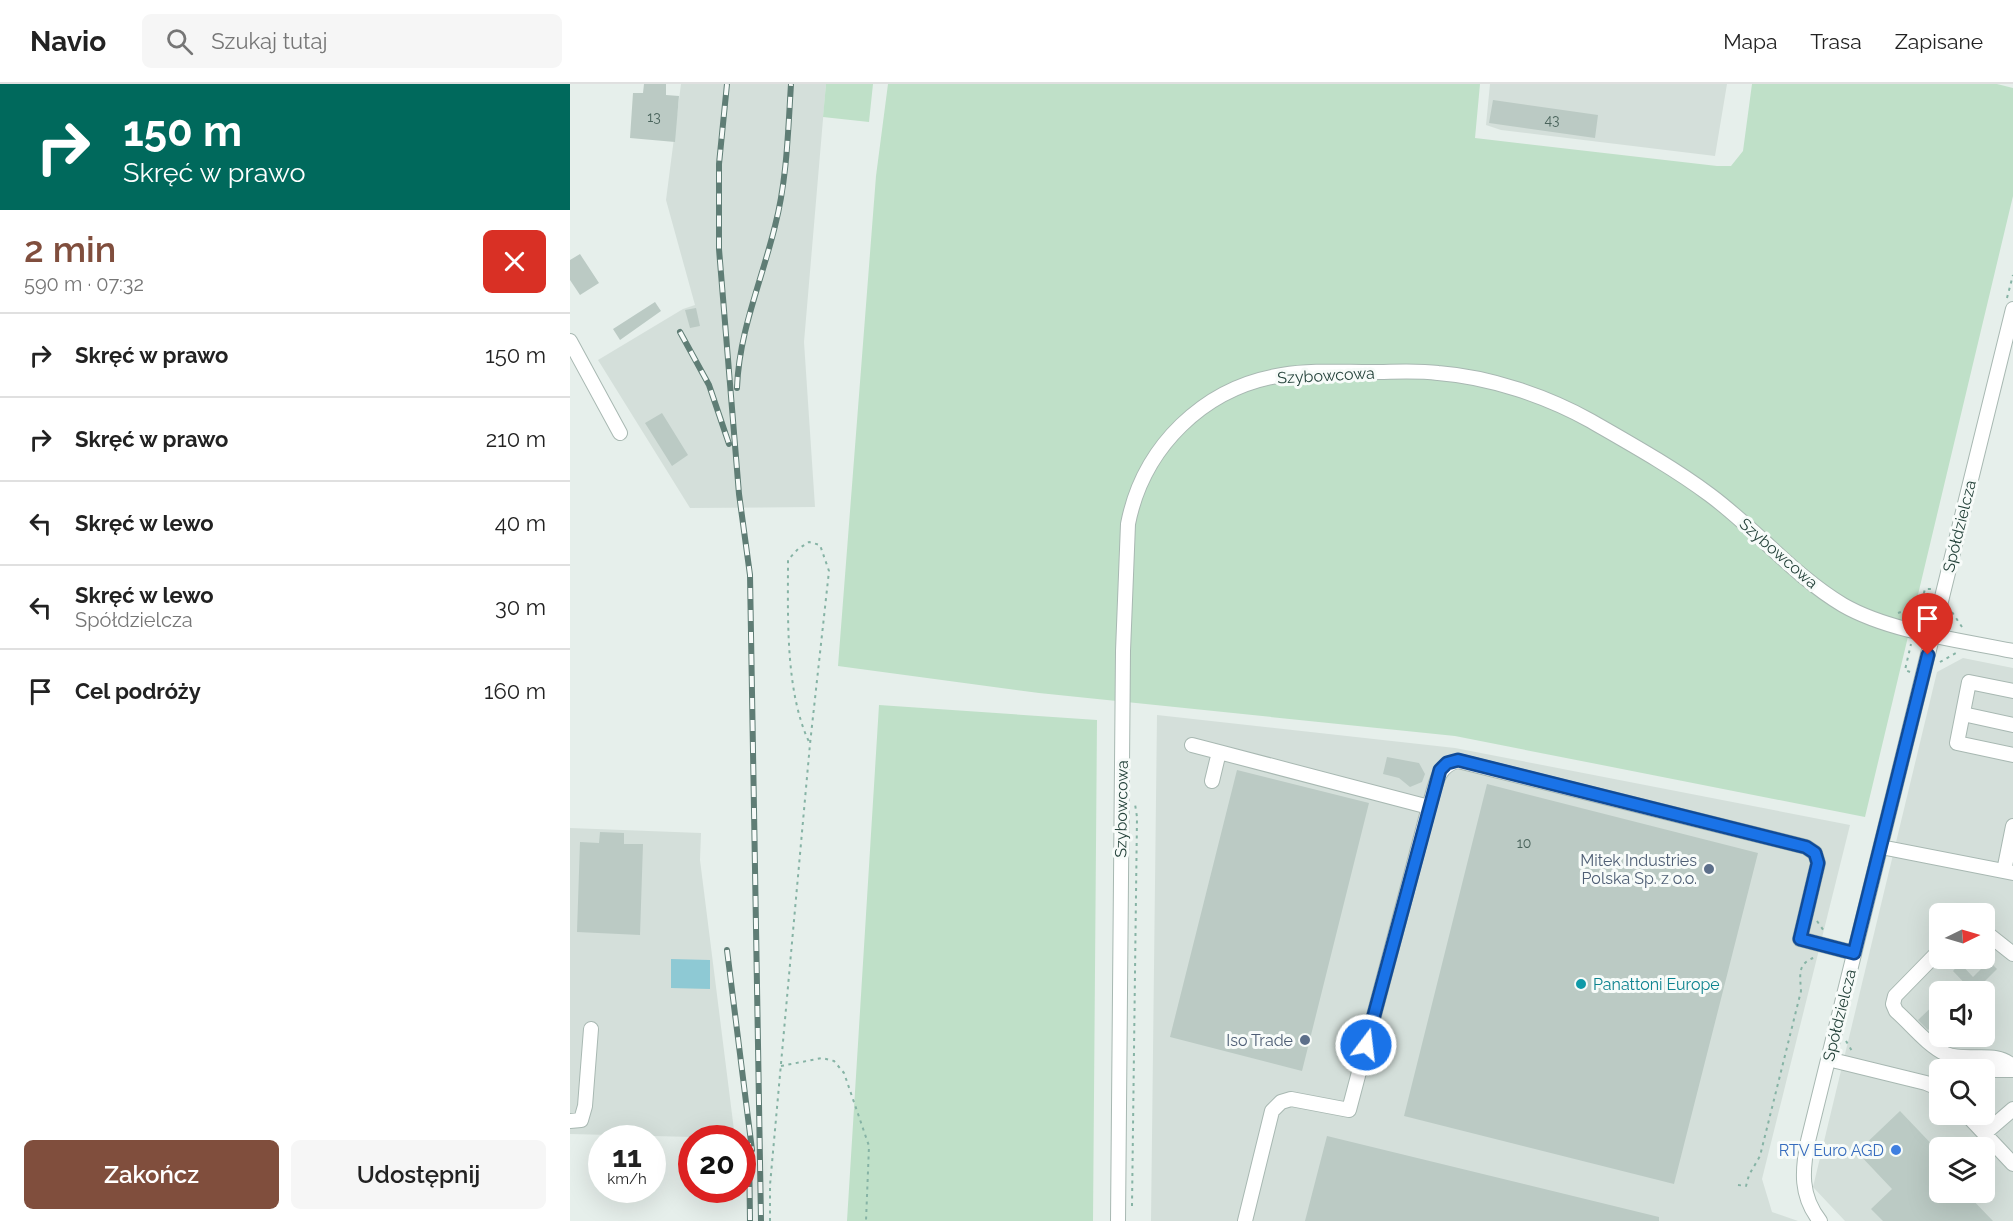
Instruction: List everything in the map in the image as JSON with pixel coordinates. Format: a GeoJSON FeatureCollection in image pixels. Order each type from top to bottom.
{"type":"FeatureCollection","features":[{"type":"Feature","properties":{"kind":"street","name":"Spółdzielcza"},"geometry":{"type":"LineString","coordinates":[[1820,1221],[1805,1193],[1804,1162],[2013,309]]}},
{"type":"Feature","properties":{"kind":"street"},"geometry":{"type":"LineString","coordinates":[[570,341],[620,433]]}},
{"type":"Feature","properties":{"kind":"street","name":"Szybowcowa"},"geometry":{"type":"LineString","coordinates":[[1118,1221],[1123,651],[1127,534],[1132,507],[1151,461],[1163,444],[1198,410],[1239,387],[1282,375],[1308,372],[1438,372],[1508,387],[1553,403],[1589,420],[1686,479],[1710,495],[1842,604],[1872,618],[1933,635],[2013,651]]}},
{"type":"Feature","properties":{"kind":"street"},"geometry":{"type":"LineString","coordinates":[[2013,691],[1969,682],[1957,743],[2013,755]]}},
{"type":"Feature","properties":{"kind":"street"},"geometry":{"type":"LineString","coordinates":[[1963,714],[2013,724]]}},
{"type":"Feature","properties":{"kind":"street"},"geometry":{"type":"LineString","coordinates":[[1192,745],[1429,807]]}},
{"type":"Feature","properties":{"kind":"street"},"geometry":{"type":"LineString","coordinates":[[1212,781],[1219,753]]}},
{"type":"Feature","properties":{"kind":"street"},"geometry":{"type":"LineString","coordinates":[[1245,1221],[1272,1111],[1281,1102],[1291,1099],[1349,1110],[1429,807],[1440,770],[1447,763],[1458,760],[1806,847],[1815,853],[1818,863],[1800,939],[1854,953]]}},
{"type":"Feature","properties":{"kind":"street"},"geometry":{"type":"LineString","coordinates":[[1881,847],[2008,872],[2013,825]]}},
{"type":"Feature","properties":{"kind":"street"},"geometry":{"type":"LineString","coordinates":[[1995,940],[2013,954]]}},
{"type":"Feature","properties":{"kind":"street"},"geometry":{"type":"LineString","coordinates":[[1929,961],[1895,996],[1893,1004],[1896,1011],[1946,1059]]}},
{"type":"Feature","properties":{"kind":"street"},"geometry":{"type":"LineString","coordinates":[[570,1121],[580,1120],[585,1106],[591,1029]]}},
{"type":"Feature","properties":{"kind":"street"},"geometry":{"type":"LineString","coordinates":[[1937,1049],[1956,1057],[2002,1058],[2013,1069]]}},
{"type":"Feature","properties":{"kind":"street"},"geometry":{"type":"LineString","coordinates":[[1828,1059],[1929,1084]]}},
{"type":"Feature","properties":{"kind":"street"},"geometry":{"type":"LineString","coordinates":[[1995,1070],[2013,1069]]}},
{"type":"Feature","properties":{"kind":"street"},"geometry":{"type":"LineString","coordinates":[[1984,1134],[2013,1109]]}},
{"type":"Feature","properties":{"kind":"street"},"geometry":{"type":"LineString","coordinates":[[1976,1125],[2013,1164]]}},
{"type":"Feature","properties":{"kind":"path"},"geometry":{"type":"LineString","coordinates":[[770,1221],[770,1185],[810,744],[829,571],[820,545],[809,542],[798,549],[788,560],[788,584],[798,721],[810,744]]}},
{"type":"Feature","properties":{"kind":"path"},"geometry":{"type":"LineString","coordinates":[[1895,614],[1915,607],[1920,608],[1905,670],[1923,675]]}},
{"type":"Feature","properties":{"kind":"path"},"geometry":{"type":"LineString","coordinates":[[1906,644],[1910,648]]}},
{"type":"Feature","properties":{"kind":"path"},"geometry":{"type":"LineString","coordinates":[[1132,1209],[1137,817],[1134,801]]}},
{"type":"Feature","properties":{"kind":"path"},"geometry":{"type":"LineString","coordinates":[[1738,1185],[1746,1186],[1749,1174],[1760,1156],[1802,991],[1799,976],[1801,968],[1806,961],[1814,957],[1824,959]]}},
{"type":"Feature","properties":{"kind":"path"},"geometry":{"type":"LineString","coordinates":[[1845,1036],[1850,1050],[1856,1055]]}},
{"type":"Feature","properties":{"kind":"path"},"geometry":{"type":"LineString","coordinates":[[782,1066],[822,1058],[834,1061],[844,1073],[869,1146],[866,1221]]}},
{"type":"Feature","properties":{"kind":"shaded area"},"geometry":{"type":"Polygon","coordinates":[[[681,84],[826,84],[804,342],[815,507],[690,508],[598,360],[683,309],[695,305],[666,200],[681,84]]]}},
{"type":"Feature","properties":{"kind":"shaded area"},"geometry":{"type":"Polygon","coordinates":[[[1490,84],[1727,84],[1715,156],[1501,130],[1486,125],[1490,84]]]}},
{"type":"Feature","properties":{"kind":"shaded area"},"geometry":{"type":"Polygon","coordinates":[[[1963,658],[2013,668],[2013,1221],[1845,1221],[1813,1187],[1937,672],[1963,658]]]}},
{"type":"Feature","properties":{"kind":"shaded area"},"geometry":{"type":"Polygon","coordinates":[[[1157,715],[1455,748],[1850,825],[1762,1179],[1772,1212],[1798,1221],[1151,1221],[1157,715]]]}},
{"type":"Feature","properties":{"kind":"shaded area"},"geometry":{"type":"Polygon","coordinates":[[[570,828],[701,833],[700,860],[733,1125],[678,1125],[678,1137],[666,1136],[666,1125],[588,1125],[588,1134],[570,1134],[570,828]]]}},
{"type":"Feature","properties":{"kind":"green space"},"geometry":{"type":"Polygon","coordinates":[[[826,84],[873,84],[869,122],[823,117],[826,84]]]}},
{"type":"Feature","properties":{"kind":"green space"},"geometry":{"type":"Polygon","coordinates":[[[888,84],[1480,84],[1475,138],[1717,166],[1731,166],[1743,151],[1752,84],[1997,84],[2013,88],[2013,196],[1865,817],[1455,736],[1039,693],[838,666],[876,176],[888,84]]]}},
{"type":"Feature","properties":{"kind":"green space"},"geometry":{"type":"Polygon","coordinates":[[[879,705],[1097,720],[1093,1221],[847,1221],[879,705]]]}},
{"type":"Feature","properties":{"kind":"water"},"geometry":{"type":"Polygon","coordinates":[[[671,959],[710,960],[710,989],[671,988],[671,959]]]}},
{"type":"Feature","properties":{"kind":"building"},"geometry":{"type":"Polygon","coordinates":[[[644,84],[666,84],[666,95],[679,96],[675,142],[630,138],[633,93],[643,93],[644,84]]]}},
{"type":"Feature","properties":{"kind":"building"},"geometry":{"type":"Polygon","coordinates":[[[1493,100],[1598,115],[1595,138],[1489,123],[1493,100]]]}},
{"type":"Feature","properties":{"kind":"building"},"geometry":{"type":"Polygon","coordinates":[[[580,254],[599,283],[580,295],[570,280],[570,260],[580,254]]]}},
{"type":"Feature","properties":{"kind":"building"},"geometry":{"type":"Polygon","coordinates":[[[655,302],[661,311],[620,340],[613,329],[655,302]]]}},
{"type":"Feature","properties":{"kind":"building"},"geometry":{"type":"Polygon","coordinates":[[[696,308],[700,326],[690,328],[685,310],[696,308]]]}},
{"type":"Feature","properties":{"kind":"building"},"geometry":{"type":"Polygon","coordinates":[[[662,413],[688,455],[672,466],[645,423],[662,413]]]}},
{"type":"Feature","properties":{"kind":"building"},"geometry":{"type":"Polygon","coordinates":[[[1387,757],[1419,763],[1425,774],[1422,782],[1410,787],[1399,778],[1383,774],[1387,757]]]}},
{"type":"Feature","properties":{"kind":"building"},"geometry":{"type":"Polygon","coordinates":[[[1237,770],[1369,803],[1302,1071],[1170,1037],[1237,770]]]}},
{"type":"Feature","properties":{"kind":"building","name":"Panattoni Europe"},"geometry":{"type":"Polygon","coordinates":[[[1487,784],[1758,853],[1674,1184],[1404,1116],[1487,784]]]}},
{"type":"Feature","properties":{"kind":"building"},"geometry":{"type":"Polygon","coordinates":[[[600,832],[624,833],[624,844],[643,844],[640,935],[577,932],[580,842],[599,843],[600,832]]]}},
{"type":"Feature","properties":{"kind":"building"},"geometry":{"type":"Polygon","coordinates":[[[1995,967],[1997,969],[1985,981],[1963,981],[1953,971],[1966,969],[1973,977],[1981,969],[1995,969],[1995,967]]]}},
{"type":"Feature","properties":{"kind":"building"},"geometry":{"type":"Polygon","coordinates":[[[1929,1010],[1929,1029],[1918,1020],[1929,1010]]]}},
{"type":"Feature","properties":{"kind":"building"},"geometry":{"type":"Polygon","coordinates":[[[1900,1111],[1929,1141],[1929,1203],[1976,1203],[1993,1221],[1883,1221],[1871,1209],[1892,1189],[1857,1152],[1900,1111]]]}},
{"type":"Feature","properties":{"kind":"building"},"geometry":{"type":"Polygon","coordinates":[[[1327,1136],[1659,1217],[1659,1221],[1305,1221],[1327,1136]]]}},
{"type":"Feature","properties":{"kind":"railway"},"geometry":{"type":"LineString","coordinates":[[727,84],[719,164],[719,249],[739,494],[750,575],[761,1221]]}},
{"type":"Feature","properties":{"kind":"railway"},"geometry":{"type":"LineString","coordinates":[[737,388],[746,326],[779,209],[786,155],[791,84]]}},
{"type":"Feature","properties":{"kind":"railway"},"geometry":{"type":"LineString","coordinates":[[680,332],[709,385],[729,444]]}},
{"type":"Feature","properties":{"kind":"railway"},"geometry":{"type":"LineString","coordinates":[[727,950],[749,1125]]}},
{"type":"Feature","properties":{"kind":"railway"},"geometry":{"type":"LineString","coordinates":[[750,1203],[750,1221]]}},
{"type":"Feature","properties":{"kind":"place","name":"Mitek Industries Polska Sp. z o.o."},"geometry":{"type":"Point","coordinates":[1709,869]}},
{"type":"Feature","properties":{"kind":"place","name":"Panattoni Europe"},"geometry":{"type":"Point","coordinates":[1581,984]}},
{"type":"Feature","properties":{"kind":"place","name":"Iso Trade"},"geometry":{"type":"Point","coordinates":[1305,1040]}},
{"type":"Feature","properties":{"kind":"place","name":"RTV Euro AGD"},"geometry":{"type":"Point","coordinates":[1896,1150]}},
{"type":"Feature","properties":{"kind":"route"},"geometry":{"type":"LineString","coordinates":[[1366,1045],[1440,770],[1447,763],[1458,760],[1806,847],[1815,853],[1818,863],[1800,939],[1854,953],[1928,655]]}}]}
